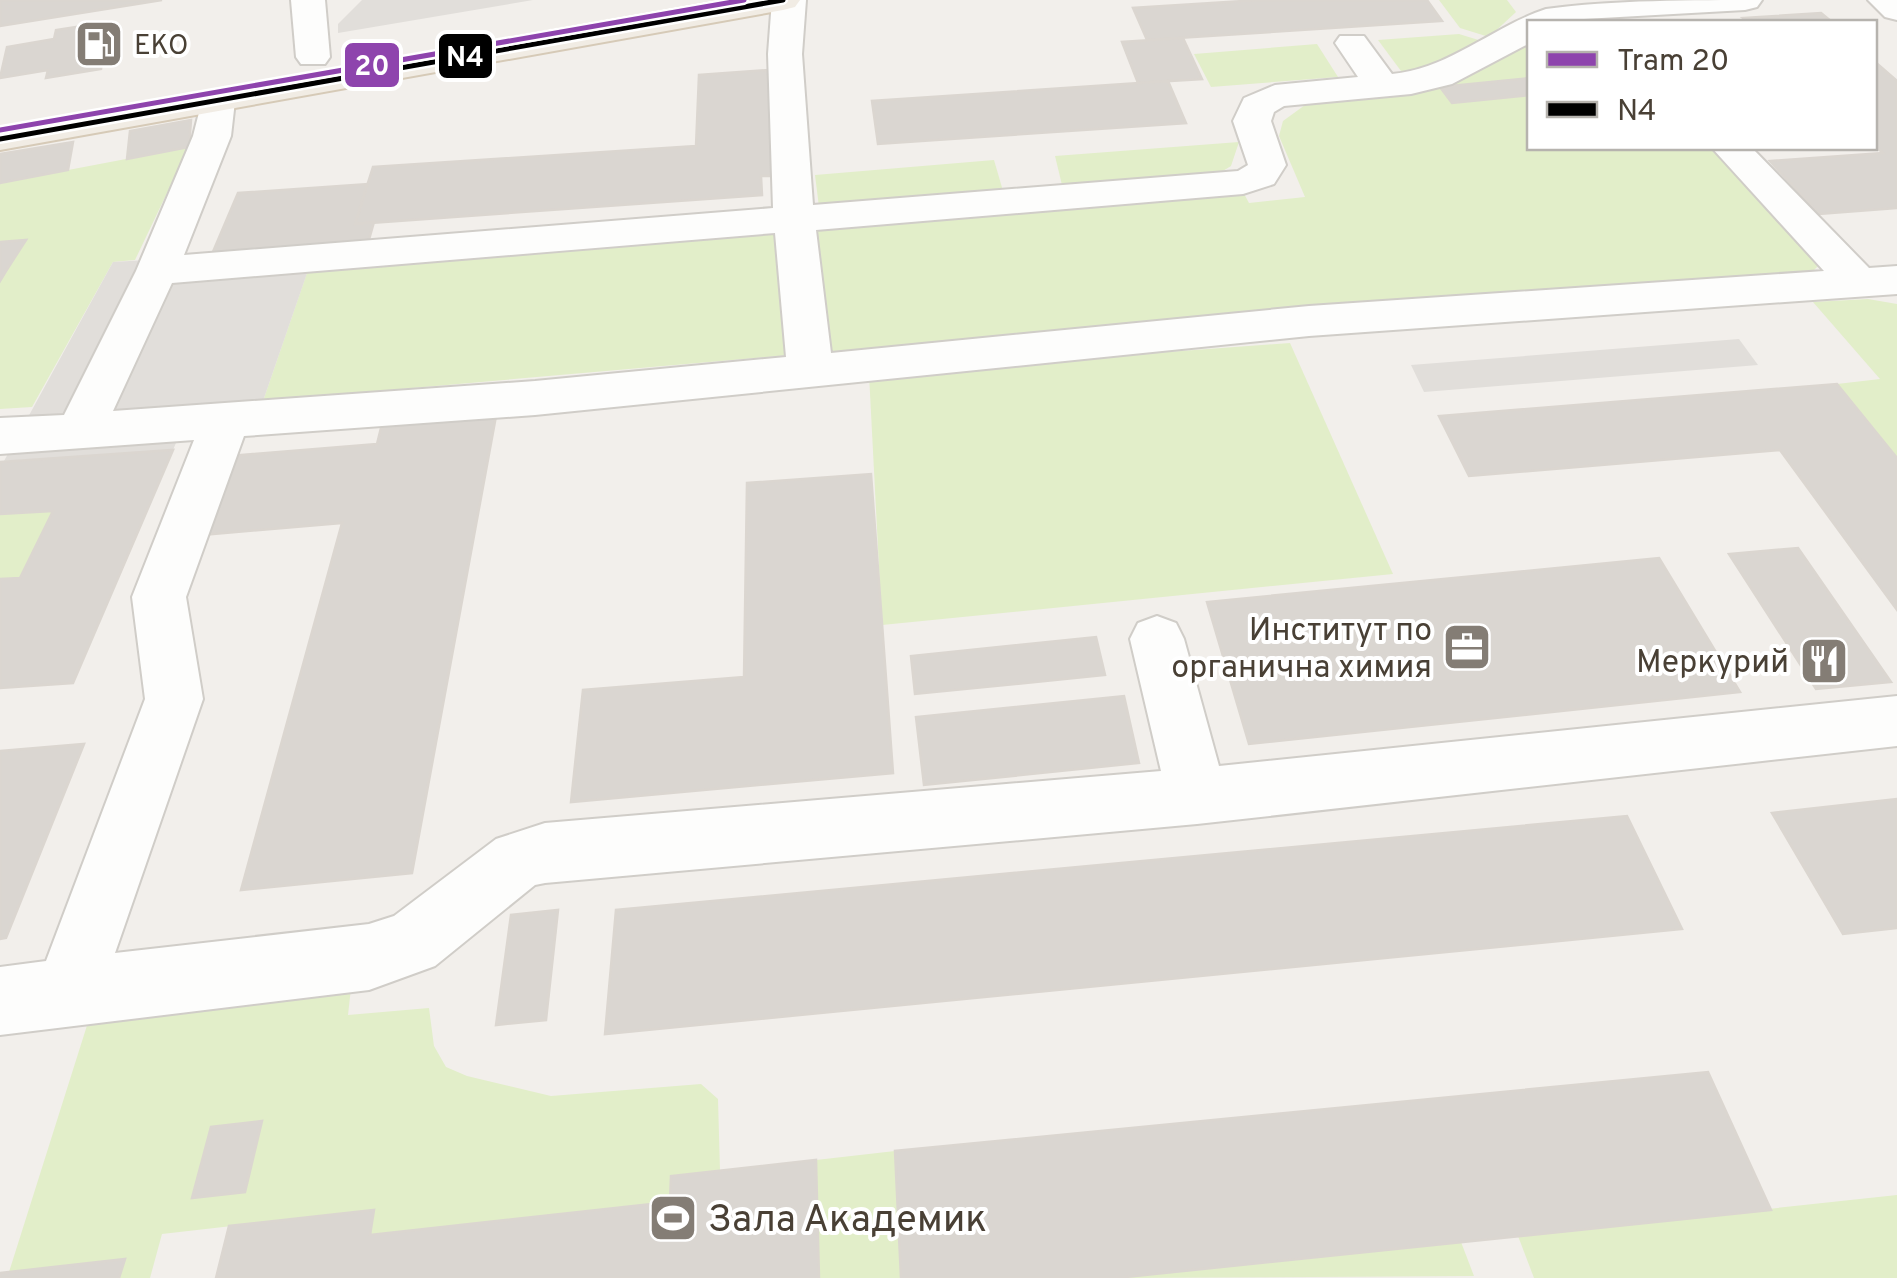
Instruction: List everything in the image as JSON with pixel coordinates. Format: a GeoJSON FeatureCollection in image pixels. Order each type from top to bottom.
{"type":"FeatureCollection","features":[{"type":"Feature","properties":{"kind":"main road"},"geometry":{"type":"LineString","coordinates":[[0,109],[644,0]]}},
{"type":"Feature","properties":{"kind":"main road"},"geometry":{"type":"LineString","coordinates":[[0,140],[786,0]]}},
{"type":"Feature","properties":{"kind":"street"},"geometry":{"type":"LineString","coordinates":[[308,0],[313,58]]}},
{"type":"Feature","properties":{"kind":"street"},"geometry":{"type":"LineString","coordinates":[[786,0],[794,219],[810,370]]}},
{"type":"Feature","properties":{"kind":"street"},"geometry":{"type":"LineString","coordinates":[[1543,16],[1610,7],[1745,0]]}},
{"type":"Feature","properties":{"kind":"street"},"geometry":{"type":"LineString","coordinates":[[1884,0],[1897,10]]}},
{"type":"Feature","properties":{"kind":"street"},"geometry":{"type":"LineString","coordinates":[[157,271],[1243,182],[1260,176],[1267,165],[1252,121],[1256,106],[1274,96],[1382,86],[1439,76],[1527,25]]}},
{"type":"Feature","properties":{"kind":"street"},"geometry":{"type":"LineString","coordinates":[[1352,42],[1382,86]]}},
{"type":"Feature","properties":{"kind":"street"},"geometry":{"type":"LineString","coordinates":[[80,431],[157,271],[212,136],[216,101]]}},
{"type":"Feature","properties":{"kind":"street"},"geometry":{"type":"LineString","coordinates":[[1732,150],[1878,281]]}},
{"type":"Feature","properties":{"kind":"street"},"geometry":{"type":"LineString","coordinates":[[0,436],[225,424],[1309,321],[1878,281]]}},
{"type":"Feature","properties":{"kind":"street"},"geometry":{"type":"LineString","coordinates":[[68,992],[174,699],[173,664],[156,627],[159,597],[225,424]]}},
{"type":"Feature","properties":{"kind":"street"},"geometry":{"type":"LineString","coordinates":[[1157,638],[1197,796]]}},
{"type":"Feature","properties":{"kind":"street"},"geometry":{"type":"LineString","coordinates":[[0,1002],[368,956],[412,943],[518,860],[545,853],[1197,796],[1897,720]]}},
{"type":"Feature","properties":{"kind":"green space"},"geometry":{"type":"Polygon","coordinates":[[[1439,0],[1507,0],[1516,12],[1489,37],[1460,28],[1439,0]]]}},
{"type":"Feature","properties":{"kind":"green space"},"geometry":{"type":"Polygon","coordinates":[[[1459,34],[1485,42],[1434,69],[1404,75],[1378,40],[1459,34]]]}},
{"type":"Feature","properties":{"kind":"green space"},"geometry":{"type":"Polygon","coordinates":[[[1527,39],[1527,150],[1723,150],[1824,260],[1812,272],[1282,312],[263,401],[309,267],[1242,190],[1249,203],[1305,197],[1279,136],[1283,121],[1305,105],[1527,39]]]}},
{"type":"Feature","properties":{"kind":"green space"},"geometry":{"type":"Polygon","coordinates":[[[1317,44],[1338,77],[1211,87],[1194,54],[1317,44]]]}},
{"type":"Feature","properties":{"kind":"green space"},"geometry":{"type":"Polygon","coordinates":[[[1239,142],[1231,166],[1218,174],[1062,185],[1055,156],[1239,142]]]}},
{"type":"Feature","properties":{"kind":"green space"},"geometry":{"type":"Polygon","coordinates":[[[189,147],[135,260],[113,262],[32,407],[0,409],[0,281],[25,241],[0,242],[0,183],[189,147]]]}},
{"type":"Feature","properties":{"kind":"green space"},"geometry":{"type":"Polygon","coordinates":[[[994,160],[1003,191],[819,207],[815,175],[994,160]]]}},
{"type":"Feature","properties":{"kind":"green space"},"geometry":{"type":"Polygon","coordinates":[[[1868,299],[1897,304],[1897,458],[1837,384],[1880,379],[1813,302],[1868,299]]]}},
{"type":"Feature","properties":{"kind":"green space"},"geometry":{"type":"Polygon","coordinates":[[[1290,343],[1393,574],[882,625],[869,374],[1290,343]]]}},
{"type":"Feature","properties":{"kind":"green space"},"geometry":{"type":"Polygon","coordinates":[[[53,511],[20,578],[0,579],[0,514],[53,511]]]}},
{"type":"Feature","properties":{"kind":"green space"},"geometry":{"type":"Polygon","coordinates":[[[351,988],[348,1015],[429,1008],[434,1046],[446,1067],[467,1076],[551,1096],[701,1084],[718,1099],[720,1171],[672,1176],[670,1202],[370,1235],[373,1210],[162,1234],[150,1278],[119,1278],[124,1259],[9,1272],[90,1016],[351,988]]]}},
{"type":"Feature","properties":{"kind":"green space"},"geometry":{"type":"Polygon","coordinates":[[[895,1151],[901,1278],[819,1278],[816,1160],[895,1151]]]}},
{"type":"Feature","properties":{"kind":"green space"},"geometry":{"type":"Polygon","coordinates":[[[1897,1195],[1897,1278],[1534,1278],[1518,1236],[1897,1195]]]}},
{"type":"Feature","properties":{"kind":"green space"},"geometry":{"type":"Polygon","coordinates":[[[1461,1242],[1474,1276],[1116,1278],[1461,1242]]]}},
{"type":"Feature","properties":{"kind":"shaded area"},"geometry":{"type":"Polygon","coordinates":[[[362,0],[533,0],[338,33],[338,24],[362,0]]]}},
{"type":"Feature","properties":{"kind":"shaded area"},"geometry":{"type":"Polygon","coordinates":[[[315,250],[263,401],[183,426],[173,450],[4,461],[113,262],[315,250]]]}},
{"type":"Feature","properties":{"kind":"shaded area"},"geometry":{"type":"Polygon","coordinates":[[[1739,339],[1758,365],[1424,392],[1411,365],[1739,339]]]}},
{"type":"Feature","properties":{"kind":"building"},"geometry":{"type":"Polygon","coordinates":[[[0,0],[162,0],[0,26],[0,0]]]}},
{"type":"Feature","properties":{"kind":"building"},"geometry":{"type":"Polygon","coordinates":[[[1259,0],[1427,0],[1442,21],[1147,40],[1133,8],[1259,0]]]}},
{"type":"Feature","properties":{"kind":"building"},"geometry":{"type":"Polygon","coordinates":[[[1821,13],[1830,20],[1746,20],[1743,18],[1821,13]]]}},
{"type":"Feature","properties":{"kind":"building"},"geometry":{"type":"Polygon","coordinates":[[[108,22],[101,69],[46,78],[48,70],[0,78],[7,47],[54,39],[56,30],[108,22]]]}},
{"type":"Feature","properties":{"kind":"building"},"geometry":{"type":"Polygon","coordinates":[[[1183,38],[1202,79],[1138,83],[1122,42],[1183,38]]]}},
{"type":"Feature","properties":{"kind":"building"},"geometry":{"type":"Polygon","coordinates":[[[1877,64],[1897,81],[1897,208],[1819,214],[1770,161],[1883,153],[1877,148],[1877,64]]]}},
{"type":"Feature","properties":{"kind":"building"},"geometry":{"type":"Polygon","coordinates":[[[768,70],[772,176],[761,176],[762,195],[355,224],[373,167],[696,146],[699,75],[768,70]]]}},
{"type":"Feature","properties":{"kind":"building"},"geometry":{"type":"Polygon","coordinates":[[[1527,78],[1527,95],[1452,103],[1440,87],[1527,78]]]}},
{"type":"Feature","properties":{"kind":"building"},"geometry":{"type":"Polygon","coordinates":[[[1168,81],[1186,123],[878,144],[872,101],[1168,81]]]}},
{"type":"Feature","properties":{"kind":"building"},"geometry":{"type":"Polygon","coordinates":[[[191,120],[189,147],[127,159],[130,131],[191,120]]]}},
{"type":"Feature","properties":{"kind":"building"},"geometry":{"type":"Polygon","coordinates":[[[73,142],[68,170],[0,183],[0,154],[73,142]]]}},
{"type":"Feature","properties":{"kind":"building"},"geometry":{"type":"Polygon","coordinates":[[[367,184],[355,224],[374,222],[368,243],[212,254],[238,193],[367,184]]]}},
{"type":"Feature","properties":{"kind":"building"},"geometry":{"type":"Polygon","coordinates":[[[26,240],[6,271],[0,281],[0,242],[26,240]]]}},
{"type":"Feature","properties":{"kind":"building"},"geometry":{"type":"Polygon","coordinates":[[[1837,384],[1897,458],[1897,610],[1780,450],[1469,476],[1439,416],[1837,384]]]}},
{"type":"Feature","properties":{"kind":"building"},"geometry":{"type":"Polygon","coordinates":[[[496,416],[412,873],[241,890],[342,523],[201,535],[230,456],[377,444],[382,424],[496,416]]]}},
{"type":"Feature","properties":{"kind":"building"},"geometry":{"type":"Polygon","coordinates":[[[173,450],[73,683],[0,688],[0,579],[20,578],[53,511],[0,514],[0,462],[173,450]]]}},
{"type":"Feature","properties":{"kind":"building"},"geometry":{"type":"Polygon","coordinates":[[[871,474],[893,773],[571,802],[583,690],[744,677],[747,483],[871,474]]]}},
{"type":"Feature","properties":{"kind":"building"},"geometry":{"type":"Polygon","coordinates":[[[1798,548],[1891,682],[1816,689],[1729,554],[1798,548]]]}},
{"type":"Feature","properties":{"kind":"building","name":"Институт по органична химия"},"geometry":{"type":"Polygon","coordinates":[[[1659,558],[1740,692],[1249,744],[1207,602],[1659,558]]]}},
{"type":"Feature","properties":{"kind":"building"},"geometry":{"type":"Polygon","coordinates":[[[1096,637],[1105,675],[915,694],[911,656],[1096,637]]]}},
{"type":"Feature","properties":{"kind":"building"},"geometry":{"type":"Polygon","coordinates":[[[1124,696],[1139,763],[924,785],[916,717],[1124,696]]]}},
{"type":"Feature","properties":{"kind":"building"},"geometry":{"type":"Polygon","coordinates":[[[84,744],[6,938],[0,939],[0,751],[84,744]]]}},
{"type":"Feature","properties":{"kind":"building"},"geometry":{"type":"Polygon","coordinates":[[[1897,799],[1897,928],[1843,934],[1772,813],[1897,799]]]}},
{"type":"Feature","properties":{"kind":"building"},"geometry":{"type":"Polygon","coordinates":[[[1627,816],[1682,929],[605,1034],[616,910],[1627,816]]]}},
{"type":"Feature","properties":{"kind":"building"},"geometry":{"type":"Polygon","coordinates":[[[558,910],[546,1020],[496,1025],[511,915],[558,910]]]}},
{"type":"Feature","properties":{"kind":"building"},"geometry":{"type":"Polygon","coordinates":[[[1708,1072],[1771,1210],[1116,1278],[901,1278],[895,1151],[1708,1072]]]}},
{"type":"Feature","properties":{"kind":"building"},"geometry":{"type":"Polygon","coordinates":[[[262,1121],[245,1192],[192,1198],[211,1127],[262,1121]]]}},
{"type":"Feature","properties":{"kind":"building","name":"Зала Академик"},"geometry":{"type":"Polygon","coordinates":[[[816,1160],[819,1278],[216,1278],[229,1226],[374,1210],[370,1235],[670,1202],[671,1176],[816,1160]]]}},
{"type":"Feature","properties":{"kind":"building"},"geometry":{"type":"Polygon","coordinates":[[[125,1259],[119,1278],[0,1278],[0,1273],[125,1259]]]}},
{"type":"Feature","properties":{"kind":"tram line","name":"20"},"geometry":{"type":"LineString","coordinates":[[0,130],[744,0]]}},
{"type":"Feature","properties":{"kind":"transit line","name":"N4"},"geometry":{"type":"LineString","coordinates":[[0,139],[783,0]]}},
{"type":"Feature","properties":{"kind":"place","name":"EKO"},"geometry":{"type":"Point","coordinates":[99,44]}},
{"type":"Feature","properties":{"kind":"place","name":"Институт по органична химия"},"geometry":{"type":"Point","coordinates":[1467,647]}},
{"type":"Feature","properties":{"kind":"place","name":"Меркурий"},"geometry":{"type":"Point","coordinates":[1824,661]}},
{"type":"Feature","properties":{"kind":"place","name":"Зала Академик"},"geometry":{"type":"Point","coordinates":[673,1218]}}]}
